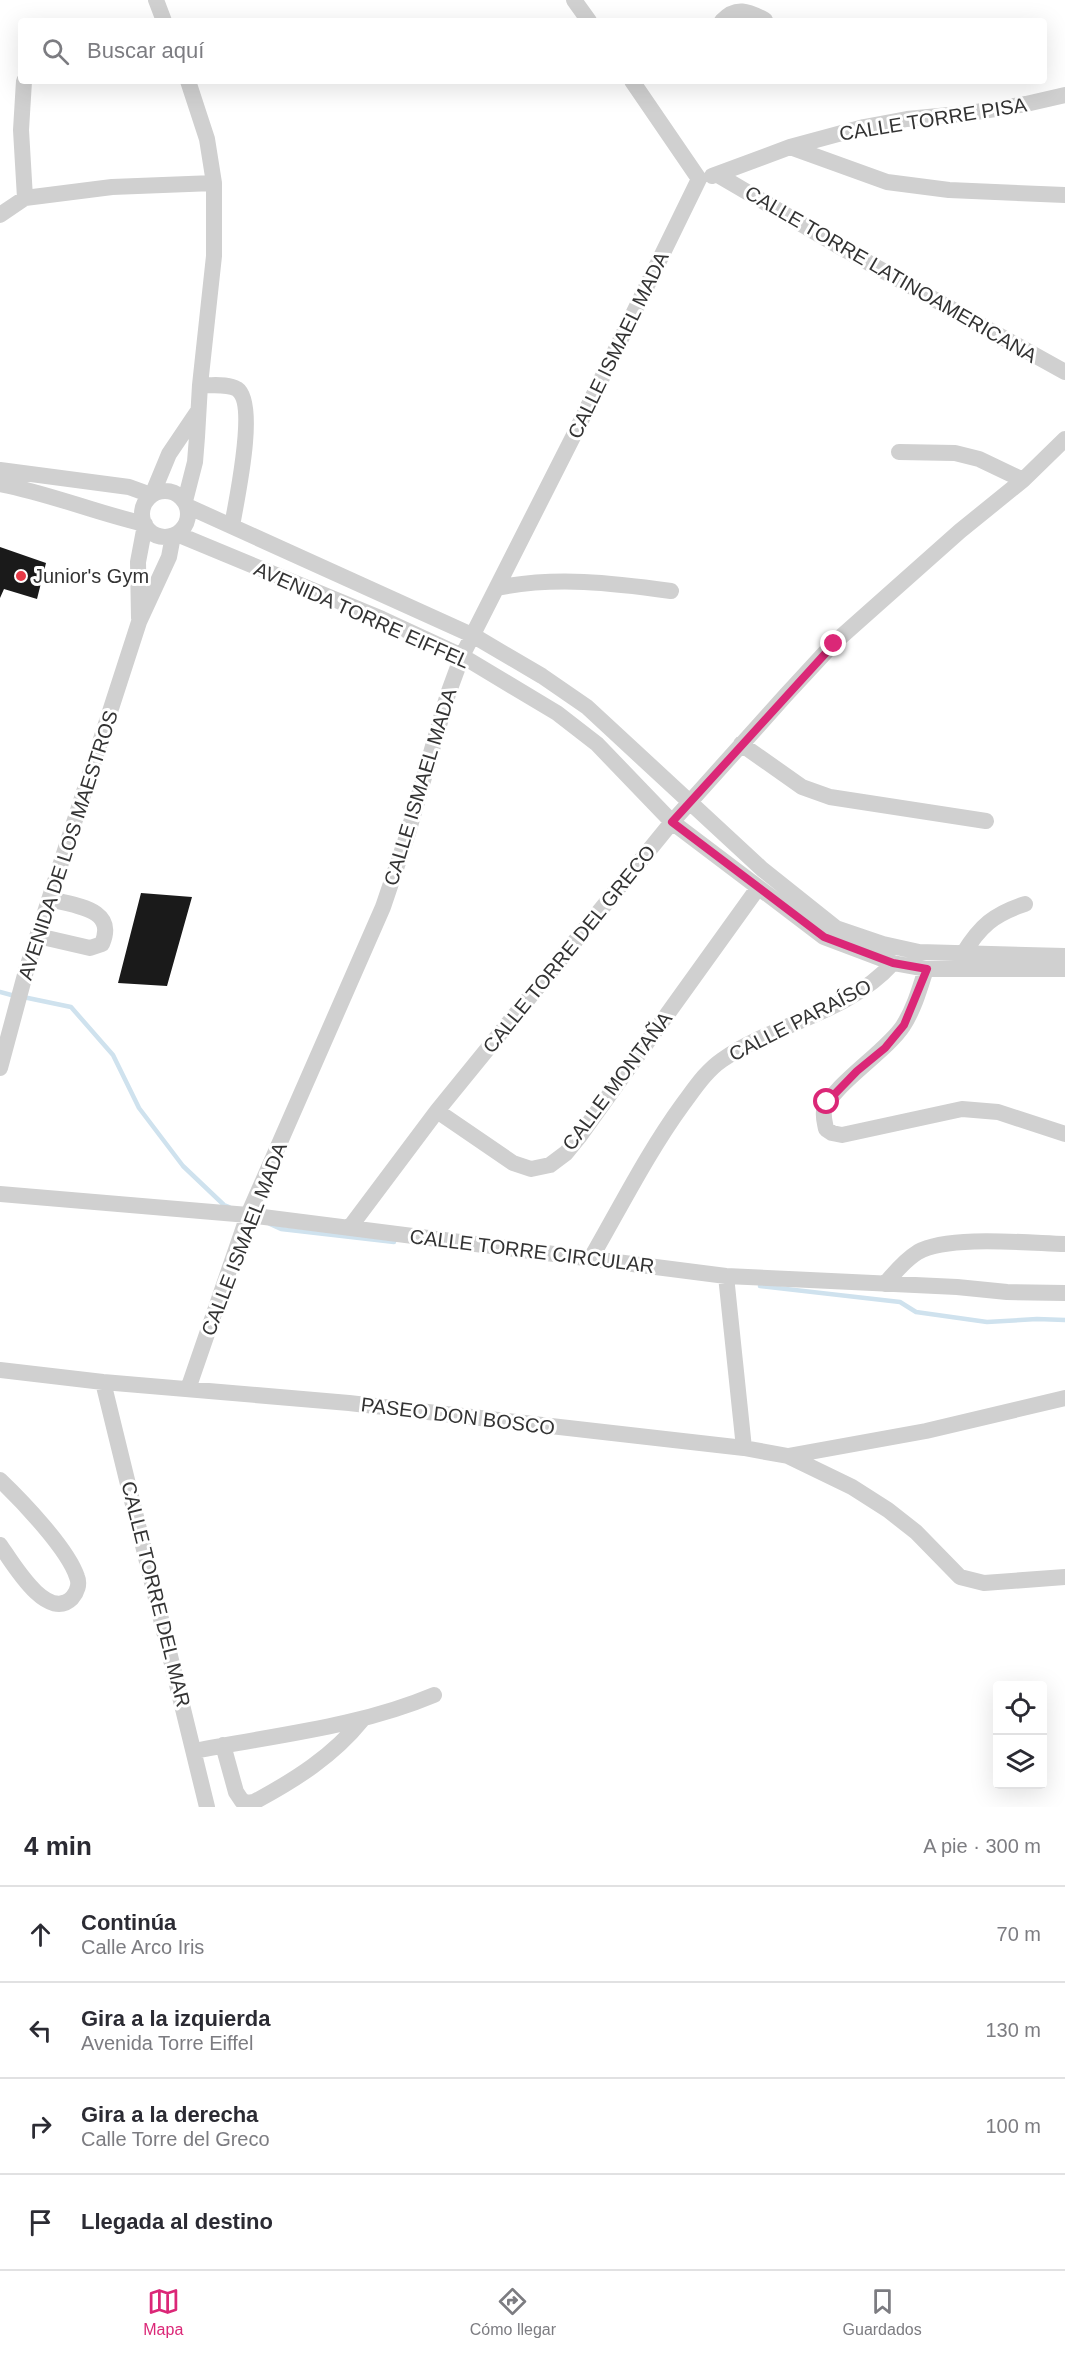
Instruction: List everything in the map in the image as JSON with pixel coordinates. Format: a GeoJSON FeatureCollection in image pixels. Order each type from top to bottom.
{"type":"FeatureCollection","features":[{"type":"Feature","properties":{"kind":"street"},"geometry":{"type":"LineString","coordinates":[[156,0],[163,18]]}},
{"type":"Feature","properties":{"kind":"street"},"geometry":{"type":"LineString","coordinates":[[574,0],[587,18]]}},
{"type":"Feature","properties":{"kind":"street"},"geometry":{"type":"LineString","coordinates":[[725,18],[739,10],[761,18]]}},
{"type":"Feature","properties":{"kind":"street"},"geometry":{"type":"LineString","coordinates":[[24,84],[21,130],[25,198]]}},
{"type":"Feature","properties":{"kind":"street"},"geometry":{"type":"LineString","coordinates":[[0,484],[25,489],[145,525],[157,535],[175,535],[187,522],[186,504],[195,462],[200,385],[214,256],[214,183],[207,139],[189,84]]}},
{"type":"Feature","properties":{"kind":"street"},"geometry":{"type":"LineString","coordinates":[[634,84],[699,179]]}},
{"type":"Feature","properties":{"kind":"street","name":"CALLE TORRE PISA"},"geometry":{"type":"LineString","coordinates":[[699,179],[718,175],[790,147],[864,127],[907,119],[970,113],[1065,95]]}},
{"type":"Feature","properties":{"kind":"street"},"geometry":{"type":"LineString","coordinates":[[790,147],[887,182],[949,190],[1065,195]]}},
{"type":"Feature","properties":{"kind":"street","name":"CALLE TORRE LATINOAMERICANA"},"geometry":{"type":"LineString","coordinates":[[718,175],[842,248],[1065,372]]}},
{"type":"Feature","properties":{"kind":"street","name":"CALLE ISMAEL MADA"},"geometry":{"type":"LineString","coordinates":[[188,1389],[249,1215],[383,907],[408,833],[448,694],[462,656],[582,420],[699,179]]}},
{"type":"Feature","properties":{"kind":"street"},"geometry":{"type":"LineString","coordinates":[[0,215],[25,198],[112,187],[214,183]]}},
{"type":"Feature","properties":{"kind":"street"},"geometry":{"type":"LineString","coordinates":[[200,385],[227,386],[237,389],[247,405],[242,469],[232,526]]}},
{"type":"Feature","properties":{"kind":"street"},"geometry":{"type":"LineString","coordinates":[[145,525],[143,509],[152,495],[169,454],[198,411]]}},
{"type":"Feature","properties":{"kind":"street","name":"CALLE TORRE DEL GRECO"},"geometry":{"type":"LineString","coordinates":[[350,1227],[437,1111],[672,822],[741,744],[834,644],[960,531],[1023,480],[1065,439]]}},
{"type":"Feature","properties":{"kind":"street"},"geometry":{"type":"LineString","coordinates":[[899,452],[955,453],[979,459],[1023,480]]}},
{"type":"Feature","properties":{"kind":"street"},"geometry":{"type":"LineString","coordinates":[[0,470],[129,487],[152,495],[159,491],[174,492],[186,504]]}},
{"type":"Feature","properties":{"kind":"street","name":"AVENIDA TORRE EIFFEL"},"geometry":{"type":"LineString","coordinates":[[186,504],[474,636],[542,676],[587,707],[762,869],[836,928],[883,944],[919,952],[1065,956]]}},
{"type":"Feature","properties":{"kind":"street","name":"AVENIDA DE LOS MAESTROS"},"geometry":{"type":"LineString","coordinates":[[139,622],[138,562],[145,525]]}},
{"type":"Feature","properties":{"kind":"street","name":"AVENIDA TORRE EIFFEL"},"geometry":{"type":"LineString","coordinates":[[175,535],[382,619],[462,656],[557,713],[597,744],[672,822],[824,937],[893,963],[927,969],[1065,969]]}},
{"type":"Feature","properties":{"kind":"street","name":"AVENIDA DE LOS MAESTROS"},"geometry":{"type":"LineString","coordinates":[[0,1068],[38,936],[139,622],[169,558],[175,535]]}},
{"type":"Feature","properties":{"kind":"street"},"geometry":{"type":"LineString","coordinates":[[497,588],[519,583],[589,581],[671,591]]}},
{"type":"Feature","properties":{"kind":"street"},"geometry":{"type":"LineString","coordinates":[[741,744],[802,787],[830,797],[986,821]]}},
{"type":"Feature","properties":{"kind":"street","name":"CALLE MONTAÑA"},"geometry":{"type":"LineString","coordinates":[[437,1111],[513,1162],[531,1169],[550,1165],[566,1153],[579,1137],[758,888]]}},
{"type":"Feature","properties":{"kind":"street"},"geometry":{"type":"LineString","coordinates":[[38,936],[90,948],[102,944],[106,933],[105,921],[97,913],[50,899]]}},
{"type":"Feature","properties":{"kind":"street"},"geometry":{"type":"LineString","coordinates":[[963,954],[974,938],[995,916],[1026,904]]}},
{"type":"Feature","properties":{"kind":"street","name":"CALLE PARAÍSO"},"geometry":{"type":"LineString","coordinates":[[591,1258],[662,1132],[703,1078],[722,1060],[757,1040],[804,1021],[844,1001],[880,978],[893,963]]}},
{"type":"Feature","properties":{"kind":"street"},"geometry":{"type":"LineString","coordinates":[[927,969],[904,1025],[885,1048],[857,1071],[827,1102],[823,1113],[826,1129],[842,1135],[962,1109],[998,1112],[1065,1134]]}},
{"type":"Feature","properties":{"kind":"street","name":"CALLE TORRE CIRCULAR"},"geometry":{"type":"LineString","coordinates":[[0,1194],[249,1215],[726,1276],[957,1287],[1007,1292],[1065,1293]]}},
{"type":"Feature","properties":{"kind":"street"},"geometry":{"type":"LineString","coordinates":[[885,1284],[917,1253],[934,1245],[956,1242],[1065,1244]]}},
{"type":"Feature","properties":{"kind":"street"},"geometry":{"type":"LineString","coordinates":[[726,1276],[744,1448]]}},
{"type":"Feature","properties":{"kind":"street","name":"PASEO DON BOSCO"},"geometry":{"type":"LineString","coordinates":[[0,1370],[103,1382],[349,1403],[744,1448],[788,1456]]}},
{"type":"Feature","properties":{"kind":"street","name":"CALLE TORRE DEL MAR"},"geometry":{"type":"LineString","coordinates":[[103,1382],[207,1807]]}},
{"type":"Feature","properties":{"kind":"street"},"geometry":{"type":"LineString","coordinates":[[788,1456],[927,1431],[1065,1398]]}},
{"type":"Feature","properties":{"kind":"street"},"geometry":{"type":"LineString","coordinates":[[788,1456],[852,1487],[888,1510],[916,1532],[960,1577],[984,1583],[1065,1577]]}},
{"type":"Feature","properties":{"kind":"street"},"geometry":{"type":"LineString","coordinates":[[0,1480],[22,1502],[68,1560],[78,1579],[78,1589],[72,1598],[61,1604],[50,1603],[39,1596],[0,1545]]}},
{"type":"Feature","properties":{"kind":"street"},"geometry":{"type":"LineString","coordinates":[[194,1751],[362,1720],[400,1709],[434,1695]]}},
{"type":"Feature","properties":{"kind":"street"},"geometry":{"type":"LineString","coordinates":[[223,1745],[236,1792],[242,1801],[254,1802],[325,1758],[362,1720]]}},
{"type":"Feature","properties":{"kind":"building","name":"Junior's Gym"},"geometry":{"type":"Polygon","coordinates":[[[0,547],[46,563],[37,599],[4,589],[0,598],[0,547]]]}},
{"type":"Feature","properties":{"kind":"building"},"geometry":{"type":"Polygon","coordinates":[[[141,893],[192,897],[167,986],[118,983],[141,893]]]}},
{"type":"Feature","properties":{"kind":"waterway"},"geometry":{"type":"LineString","coordinates":[[0,992],[15,996]]}},
{"type":"Feature","properties":{"kind":"waterway"},"geometry":{"type":"LineString","coordinates":[[23,997],[71,1007],[113,1055],[139,1108],[183,1166],[224,1205],[229,1207]]}},
{"type":"Feature","properties":{"kind":"waterway"},"geometry":{"type":"LineString","coordinates":[[270,1224],[281,1229],[394,1242]]}},
{"type":"Feature","properties":{"kind":"waterway"},"geometry":{"type":"LineString","coordinates":[[760,1286],[900,1302],[916,1312],[987,1322],[1065,1320]]}},
{"type":"Feature","properties":{"kind":"place","name":"Junior's Gym"},"geometry":{"type":"Point","coordinates":[21,576]}},
{"type":"Feature","properties":{"kind":"route"},"geometry":{"type":"LineString","coordinates":[[827,1102],[857,1071],[885,1048],[904,1025],[927,969],[893,963],[824,937],[672,822],[834,644]]}}]}
